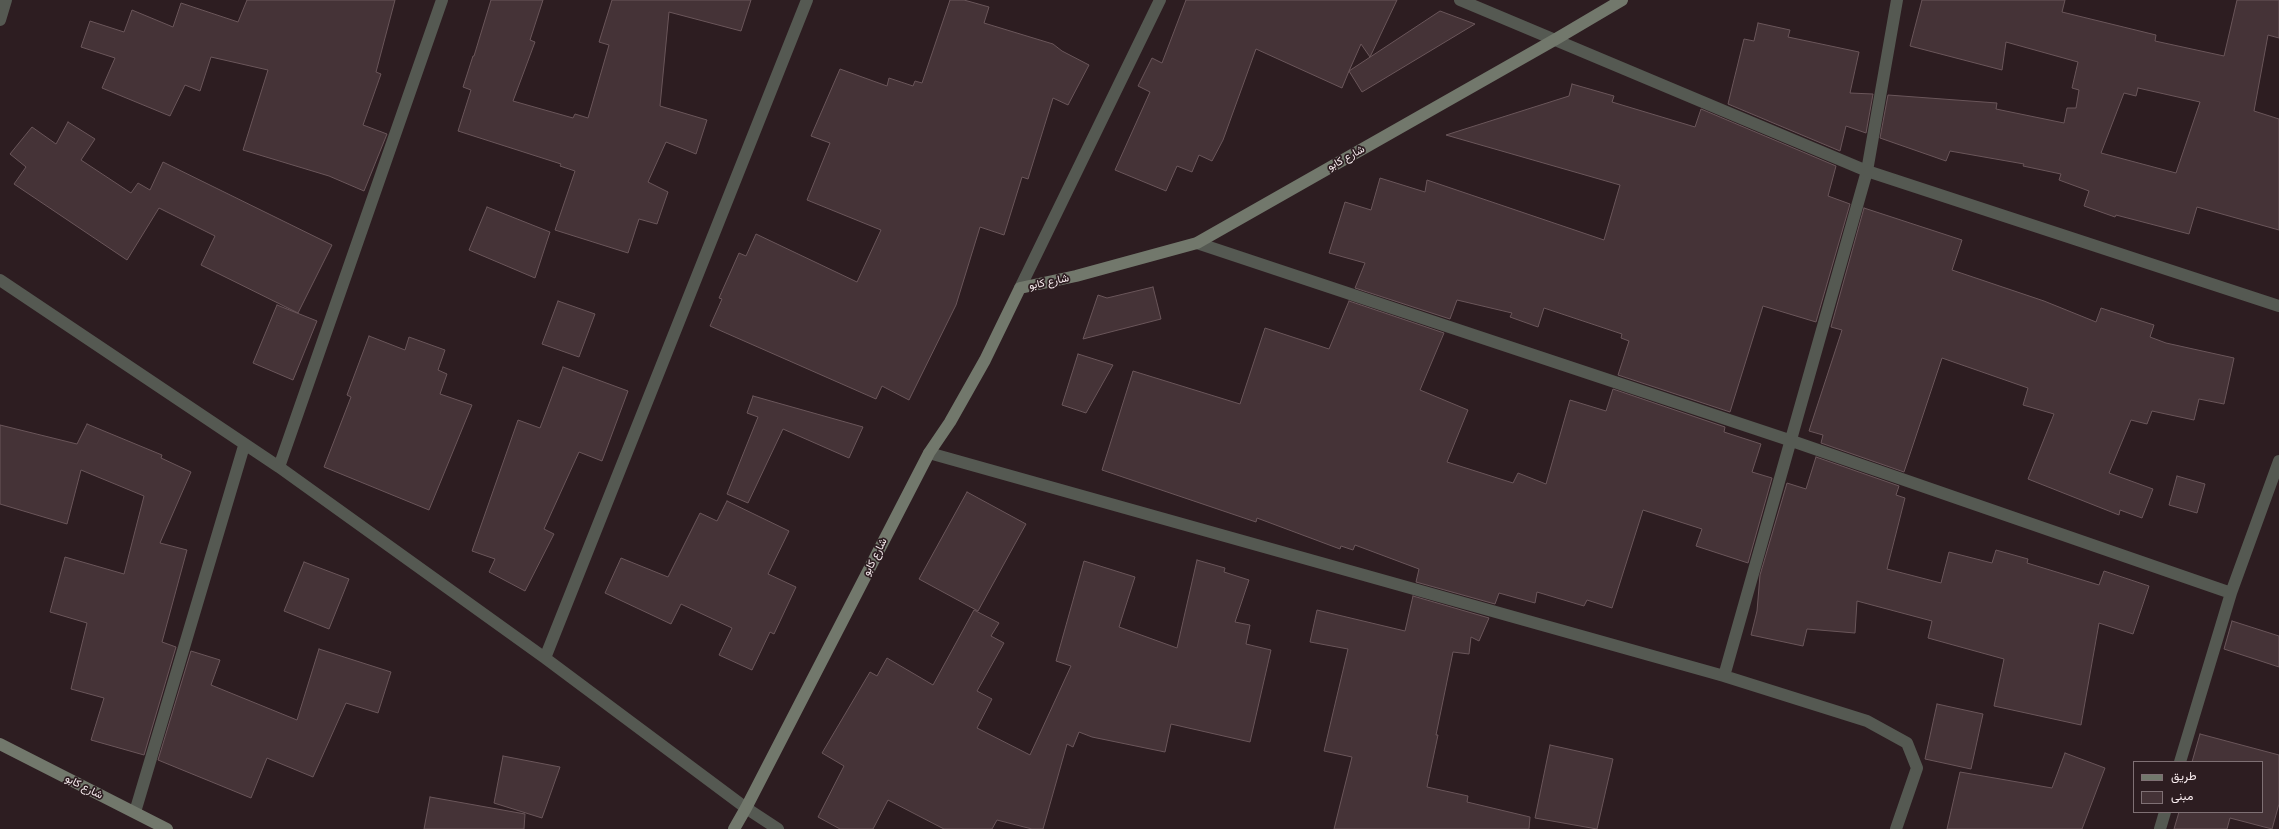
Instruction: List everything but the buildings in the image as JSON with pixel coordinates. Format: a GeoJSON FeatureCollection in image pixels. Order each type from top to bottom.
{"type":"FeatureCollection","features":[{"type":"Feature","properties":{"kind":"street"},"geometry":{"type":"LineString","coordinates":[[0,20],[6,0]]}},
{"type":"Feature","properties":{"kind":"street"},"geometry":{"type":"LineString","coordinates":[[279,467],[442,0]]}},
{"type":"Feature","properties":{"kind":"street"},"geometry":{"type":"LineString","coordinates":[[545,658],[807,0]]}},
{"type":"Feature","properties":{"kind":"street"},"geometry":{"type":"LineString","coordinates":[[1020,288],[1160,0]]}},
{"type":"Feature","properties":{"kind":"street"},"geometry":{"type":"LineString","coordinates":[[1460,0],[1867,171],[2279,306]]}},
{"type":"Feature","properties":{"kind":"street","name":"شارع كابو"},"geometry":{"type":"LineString","coordinates":[[734,829],[929,453],[950,422],[985,360],[1020,288],[1076,276],[1197,242],[1556,40],[1622,0]]}},
{"type":"Feature","properties":{"kind":"street"},"geometry":{"type":"LineString","coordinates":[[1724,676],[1792,441],[1867,171],[1898,0]]}},
{"type":"Feature","properties":{"kind":"street"},"geometry":{"type":"LineString","coordinates":[[1197,242],[1792,441],[2231,593]]}},
{"type":"Feature","properties":{"kind":"street"},"geometry":{"type":"LineString","coordinates":[[0,280],[244,446],[279,467],[545,658],[746,808],[778,829]]}},
{"type":"Feature","properties":{"kind":"street"},"geometry":{"type":"LineString","coordinates":[[135,812],[244,446]]}},
{"type":"Feature","properties":{"kind":"street"},"geometry":{"type":"LineString","coordinates":[[929,453],[1724,676],[1867,721],[1907,743],[1917,768],[1896,829]]}},
{"type":"Feature","properties":{"kind":"street"},"geometry":{"type":"LineString","coordinates":[[2180,761],[2231,593],[2279,460]]}},
{"type":"Feature","properties":{"kind":"street","name":"شارع كابو"},"geometry":{"type":"LineString","coordinates":[[0,744],[167,829]]}},
{"type":"Feature","properties":{"kind":"street"},"geometry":{"type":"LineString","coordinates":[[2160,829],[2165,813]]}}]}
